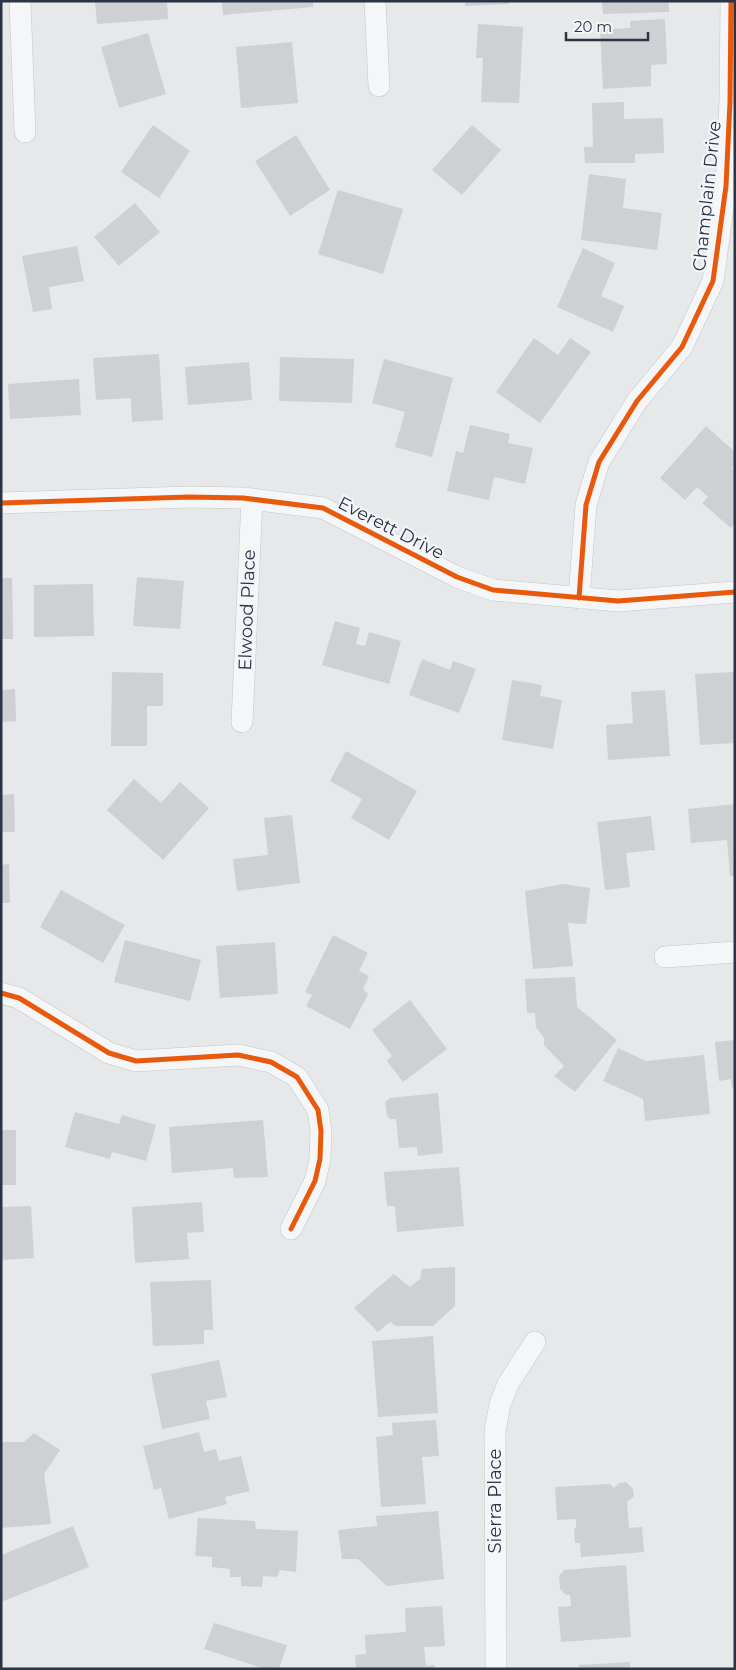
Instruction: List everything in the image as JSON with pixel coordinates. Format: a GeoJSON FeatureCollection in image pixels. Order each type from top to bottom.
{"type":"FeatureCollection","features":[{"type":"Feature","properties":{"kind":"street"},"geometry":{"type":"LineString","coordinates":[[20,1],[25,132]]}},
{"type":"Feature","properties":{"kind":"street"},"geometry":{"type":"LineString","coordinates":[[375,1],[379,86]]}},
{"type":"Feature","properties":{"kind":"street","name":"Champlain Drive"},"geometry":{"type":"LineString","coordinates":[[579,598],[586,505],[600,462],[637,401],[682,347],[713,281],[726,186],[730,102],[731,1]]}},
{"type":"Feature","properties":{"kind":"street","name":"Everett Drive"},"geometry":{"type":"LineString","coordinates":[[1,504],[188,497],[252,499],[323,508],[457,577],[492,590],[618,601],[735,592]]}},
{"type":"Feature","properties":{"kind":"street","name":"Elwood Place"},"geometry":{"type":"LineString","coordinates":[[242,722],[252,499]]}},
{"type":"Feature","properties":{"kind":"street"},"geometry":{"type":"LineString","coordinates":[[665,957],[735,952]]}},
{"type":"Feature","properties":{"kind":"street"},"geometry":{"type":"LineString","coordinates":[[1,993],[19,998],[109,1053],[136,1061],[238,1055],[271,1062],[297,1077],[318,1110],[321,1131],[320,1159],[315,1181],[291,1229]]}},
{"type":"Feature","properties":{"kind":"street","name":"Sierra Place"},"geometry":{"type":"LineString","coordinates":[[496,1669],[495,1431],[500,1404],[508,1384],[535,1342]]}},
{"type":"Feature","properties":{"kind":"building"},"geometry":{"type":"Polygon","coordinates":[[[95,1],[167,1],[168,19],[97,24],[95,1]]]}},
{"type":"Feature","properties":{"kind":"building"},"geometry":{"type":"Polygon","coordinates":[[[222,1],[313,1],[313,7],[223,15],[222,1]]]}},
{"type":"Feature","properties":{"kind":"building"},"geometry":{"type":"Polygon","coordinates":[[[465,1],[509,1],[509,4],[465,6],[465,1]]]}},
{"type":"Feature","properties":{"kind":"building"},"geometry":{"type":"Polygon","coordinates":[[[602,1],[669,1],[669,12],[603,14],[602,1]]]}},
{"type":"Feature","properties":{"kind":"building"},"geometry":{"type":"Polygon","coordinates":[[[665,19],[667,64],[651,65],[651,86],[603,89],[600,30],[630,28],[630,21],[665,19]]]}},
{"type":"Feature","properties":{"kind":"building"},"geometry":{"type":"Polygon","coordinates":[[[478,24],[523,27],[519,103],[481,102],[483,58],[476,58],[478,24]]]}},
{"type":"Feature","properties":{"kind":"building"},"geometry":{"type":"Polygon","coordinates":[[[148,33],[166,94],[119,108],[101,47],[148,33]]]}},
{"type":"Feature","properties":{"kind":"building"},"geometry":{"type":"Polygon","coordinates":[[[292,42],[298,103],[241,108],[236,47],[292,42]]]}},
{"type":"Feature","properties":{"kind":"building"},"geometry":{"type":"Polygon","coordinates":[[[624,102],[624,119],[663,118],[664,153],[635,154],[635,163],[585,163],[584,147],[593,147],[592,103],[624,102]]]}},
{"type":"Feature","properties":{"kind":"building"},"geometry":{"type":"Polygon","coordinates":[[[153,125],[190,151],[159,198],[121,172],[153,125]]]}},
{"type":"Feature","properties":{"kind":"building"},"geometry":{"type":"Polygon","coordinates":[[[472,125],[501,150],[462,195],[432,170],[472,125]]]}},
{"type":"Feature","properties":{"kind":"building"},"geometry":{"type":"Polygon","coordinates":[[[296,135],[330,190],[290,216],[255,161],[296,135]]]}},
{"type":"Feature","properties":{"kind":"building"},"geometry":{"type":"Polygon","coordinates":[[[589,174],[626,179],[623,208],[662,213],[657,250],[581,240],[589,174]]]}},
{"type":"Feature","properties":{"kind":"building"},"geometry":{"type":"Polygon","coordinates":[[[338,190],[403,209],[383,274],[318,254],[338,190]]]}},
{"type":"Feature","properties":{"kind":"building"},"geometry":{"type":"Polygon","coordinates":[[[135,203],[160,232],[119,266],[94,237],[135,203]]]}},
{"type":"Feature","properties":{"kind":"building"},"geometry":{"type":"Polygon","coordinates":[[[77,246],[84,281],[49,287],[52,309],[33,312],[22,256],[77,246]]]}},
{"type":"Feature","properties":{"kind":"building"},"geometry":{"type":"Polygon","coordinates":[[[583,248],[615,263],[601,296],[624,306],[613,332],[557,307],[583,248]]]}},
{"type":"Feature","properties":{"kind":"building"},"geometry":{"type":"Polygon","coordinates":[[[534,338],[558,355],[570,338],[591,352],[540,423],[496,392],[534,338]]]}},
{"type":"Feature","properties":{"kind":"building"},"geometry":{"type":"Polygon","coordinates":[[[159,354],[163,420],[132,422],[131,398],[96,400],[93,358],[159,354]]]}},
{"type":"Feature","properties":{"kind":"building"},"geometry":{"type":"Polygon","coordinates":[[[280,357],[354,359],[352,403],[279,401],[280,357]]]}},
{"type":"Feature","properties":{"kind":"building"},"geometry":{"type":"Polygon","coordinates":[[[384,359],[453,378],[432,457],[395,447],[405,412],[372,403],[384,359]]]}},
{"type":"Feature","properties":{"kind":"building"},"geometry":{"type":"Polygon","coordinates":[[[249,362],[252,400],[188,405],[185,367],[249,362]]]}},
{"type":"Feature","properties":{"kind":"building"},"geometry":{"type":"Polygon","coordinates":[[[79,379],[81,415],[10,419],[8,384],[79,379]]]}},
{"type":"Feature","properties":{"kind":"building"},"geometry":{"type":"Polygon","coordinates":[[[470,425],[510,434],[508,443],[533,448],[525,484],[494,477],[489,500],[447,491],[456,451],[463,453],[470,425]]]}},
{"type":"Feature","properties":{"kind":"building"},"geometry":{"type":"Polygon","coordinates":[[[706,426],[735,452],[735,465],[732,468],[735,471],[735,523],[731,528],[702,503],[708,497],[697,487],[685,500],[660,478],[706,426]]]}},
{"type":"Feature","properties":{"kind":"building"},"geometry":{"type":"Polygon","coordinates":[[[137,577],[184,581],[180,629],[133,626],[137,577]]]}},
{"type":"Feature","properties":{"kind":"building"},"geometry":{"type":"Polygon","coordinates":[[[1,578],[12,578],[13,639],[1,639],[1,578]]]}},
{"type":"Feature","properties":{"kind":"building"},"geometry":{"type":"Polygon","coordinates":[[[93,584],[94,636],[34,637],[34,585],[93,584]]]}},
{"type":"Feature","properties":{"kind":"building"},"geometry":{"type":"Polygon","coordinates":[[[335,621],[360,628],[356,644],[365,646],[369,632],[401,641],[389,684],[322,665],[335,621]]]}},
{"type":"Feature","properties":{"kind":"building"},"geometry":{"type":"Polygon","coordinates":[[[422,659],[450,670],[453,661],[476,669],[459,713],[409,695],[422,659]]]}},
{"type":"Feature","properties":{"kind":"building"},"geometry":{"type":"Polygon","coordinates":[[[112,672],[163,673],[163,706],[147,706],[147,746],[111,746],[112,672]]]}},
{"type":"Feature","properties":{"kind":"building"},"geometry":{"type":"Polygon","coordinates":[[[735,672],[735,743],[700,745],[695,674],[735,672]]]}},
{"type":"Feature","properties":{"kind":"building"},"geometry":{"type":"Polygon","coordinates":[[[512,680],[542,685],[540,696],[562,700],[553,749],[502,740],[512,680]]]}},
{"type":"Feature","properties":{"kind":"building"},"geometry":{"type":"Polygon","coordinates":[[[15,689],[16,721],[1,722],[1,690],[15,689]]]}},
{"type":"Feature","properties":{"kind":"building"},"geometry":{"type":"Polygon","coordinates":[[[665,690],[670,756],[608,760],[606,725],[633,723],[631,692],[665,690]]]}},
{"type":"Feature","properties":{"kind":"building"},"geometry":{"type":"Polygon","coordinates":[[[346,751],[417,791],[389,840],[351,818],[362,799],[330,781],[346,751]]]}},
{"type":"Feature","properties":{"kind":"building"},"geometry":{"type":"Polygon","coordinates":[[[134,779],[161,803],[180,782],[209,808],[163,860],[107,810],[134,779]]]}},
{"type":"Feature","properties":{"kind":"building"},"geometry":{"type":"Polygon","coordinates":[[[14,794],[15,832],[1,832],[1,795],[14,794]]]}},
{"type":"Feature","properties":{"kind":"building"},"geometry":{"type":"Polygon","coordinates":[[[735,804],[735,876],[730,876],[727,840],[691,843],[688,809],[735,804]]]}},
{"type":"Feature","properties":{"kind":"building"},"geometry":{"type":"Polygon","coordinates":[[[292,815],[300,883],[237,891],[233,859],[268,855],[264,818],[292,815]]]}},
{"type":"Feature","properties":{"kind":"building"},"geometry":{"type":"Polygon","coordinates":[[[651,816],[655,850],[626,853],[630,887],[605,890],[597,822],[651,816]]]}},
{"type":"Feature","properties":{"kind":"building"},"geometry":{"type":"Polygon","coordinates":[[[9,864],[10,903],[1,903],[1,865],[9,864]]]}},
{"type":"Feature","properties":{"kind":"building"},"geometry":{"type":"Polygon","coordinates":[[[563,884],[590,888],[586,924],[568,923],[573,966],[533,969],[525,891],[563,884]]]}},
{"type":"Feature","properties":{"kind":"building"},"geometry":{"type":"Polygon","coordinates":[[[61,890],[125,925],[103,963],[40,927],[61,890]]]}},
{"type":"Feature","properties":{"kind":"building"},"geometry":{"type":"Polygon","coordinates":[[[333,935],[368,953],[359,971],[369,976],[363,989],[368,994],[350,1029],[306,1006],[312,995],[305,992],[333,935]]]}},
{"type":"Feature","properties":{"kind":"building"},"geometry":{"type":"Polygon","coordinates":[[[125,940],[201,960],[190,1001],[114,982],[125,940]]]}},
{"type":"Feature","properties":{"kind":"building"},"geometry":{"type":"Polygon","coordinates":[[[275,942],[278,994],[220,998],[216,946],[275,942]]]}},
{"type":"Feature","properties":{"kind":"building"},"geometry":{"type":"Polygon","coordinates":[[[575,977],[577,1007],[617,1040],[575,1092],[554,1076],[564,1066],[544,1045],[544,1038],[536,1027],[535,1013],[527,1013],[525,979],[575,977]]]}},
{"type":"Feature","properties":{"kind":"building"},"geometry":{"type":"Polygon","coordinates":[[[410,1000],[447,1049],[403,1082],[387,1061],[392,1056],[372,1030],[410,1000]]]}},
{"type":"Feature","properties":{"kind":"building"},"geometry":{"type":"Polygon","coordinates":[[[735,1040],[735,1088],[732,1088],[731,1079],[719,1081],[715,1042],[735,1040]]]}},
{"type":"Feature","properties":{"kind":"building"},"geometry":{"type":"Polygon","coordinates":[[[618,1048],[646,1061],[704,1055],[710,1114],[645,1121],[643,1099],[603,1081],[618,1048]]]}},
{"type":"Feature","properties":{"kind":"building"},"geometry":{"type":"Polygon","coordinates":[[[438,1093],[443,1153],[418,1156],[417,1147],[399,1148],[396,1119],[390,1119],[387,1116],[385,1102],[390,1098],[438,1093]]]}},
{"type":"Feature","properties":{"kind":"building"},"geometry":{"type":"Polygon","coordinates":[[[75,1112],[119,1124],[122,1115],[156,1125],[146,1161],[112,1152],[110,1159],[65,1147],[75,1112]]]}},
{"type":"Feature","properties":{"kind":"building"},"geometry":{"type":"Polygon","coordinates":[[[263,1120],[268,1177],[234,1178],[233,1168],[172,1173],[169,1127],[263,1120]]]}},
{"type":"Feature","properties":{"kind":"building"},"geometry":{"type":"Polygon","coordinates":[[[1,1130],[16,1130],[16,1185],[1,1185],[1,1130]]]}},
{"type":"Feature","properties":{"kind":"building"},"geometry":{"type":"Polygon","coordinates":[[[459,1167],[464,1226],[397,1232],[395,1206],[387,1206],[384,1172],[459,1167]]]}},
{"type":"Feature","properties":{"kind":"building"},"geometry":{"type":"Polygon","coordinates":[[[202,1202],[204,1232],[187,1233],[189,1259],[135,1263],[132,1207],[202,1202]]]}},
{"type":"Feature","properties":{"kind":"building"},"geometry":{"type":"Polygon","coordinates":[[[31,1206],[34,1258],[1,1260],[1,1207],[31,1206]]]}},
{"type":"Feature","properties":{"kind":"building"},"geometry":{"type":"Polygon","coordinates":[[[455,1267],[455,1306],[433,1326],[396,1326],[390,1322],[378,1332],[354,1308],[394,1274],[410,1287],[420,1279],[422,1269],[455,1267]]]}},
{"type":"Feature","properties":{"kind":"building"},"geometry":{"type":"Polygon","coordinates":[[[211,1280],[213,1330],[204,1330],[204,1344],[153,1346],[150,1282],[211,1280]]]}},
{"type":"Feature","properties":{"kind":"building"},"geometry":{"type":"Polygon","coordinates":[[[433,1336],[438,1413],[378,1417],[372,1341],[433,1336]]]}},
{"type":"Feature","properties":{"kind":"building"},"geometry":{"type":"Polygon","coordinates":[[[219,1360],[227,1397],[206,1401],[210,1419],[162,1429],[151,1374],[219,1360]]]}},
{"type":"Feature","properties":{"kind":"building"},"geometry":{"type":"Polygon","coordinates":[[[436,1420],[439,1456],[422,1457],[426,1504],[381,1507],[376,1437],[393,1435],[392,1423],[436,1420]]]}},
{"type":"Feature","properties":{"kind":"building"},"geometry":{"type":"Polygon","coordinates":[[[199,1432],[204,1452],[216,1449],[219,1461],[241,1456],[250,1491],[225,1497],[227,1504],[169,1519],[161,1488],[154,1490],[143,1446],[199,1432]]]}},
{"type":"Feature","properties":{"kind":"building"},"geometry":{"type":"Polygon","coordinates":[[[34,1433],[60,1450],[44,1474],[51,1524],[1,1528],[1,1442],[24,1442],[34,1433]]]}},
{"type":"Feature","properties":{"kind":"building"},"geometry":{"type":"Polygon","coordinates":[[[626,1482],[633,1489],[634,1496],[627,1501],[629,1528],[642,1527],[644,1552],[581,1557],[580,1543],[575,1543],[574,1528],[576,1528],[576,1519],[557,1520],[555,1487],[610,1484],[614,1488],[619,1483],[626,1482]]]}},
{"type":"Feature","properties":{"kind":"building"},"geometry":{"type":"Polygon","coordinates":[[[438,1511],[444,1579],[387,1586],[358,1559],[342,1559],[338,1530],[377,1526],[376,1516],[438,1511]]]}},
{"type":"Feature","properties":{"kind":"building"},"geometry":{"type":"Polygon","coordinates":[[[198,1518],[255,1521],[256,1529],[298,1531],[296,1572],[280,1570],[277,1577],[263,1576],[262,1587],[241,1586],[241,1577],[230,1577],[230,1569],[212,1567],[212,1557],[195,1556],[198,1518]]]}},
{"type":"Feature","properties":{"kind":"building"},"geometry":{"type":"Polygon","coordinates":[[[73,1526],[89,1567],[1,1602],[1,1555],[73,1526]]]}},
{"type":"Feature","properties":{"kind":"building"},"geometry":{"type":"Polygon","coordinates":[[[626,1565],[631,1637],[561,1642],[558,1607],[571,1606],[570,1595],[566,1595],[560,1589],[559,1576],[564,1570],[626,1565]]]}},
{"type":"Feature","properties":{"kind":"building"},"geometry":{"type":"Polygon","coordinates":[[[442,1606],[445,1646],[424,1647],[426,1666],[435,1665],[435,1669],[356,1669],[355,1655],[366,1654],[365,1635],[406,1632],[405,1608],[442,1606]]]}},
{"type":"Feature","properties":{"kind":"building"},"geometry":{"type":"Polygon","coordinates":[[[214,1623],[287,1645],[279,1669],[265,1669],[204,1649],[214,1623]]]}},
{"type":"Feature","properties":{"kind":"building"},"geometry":{"type":"Polygon","coordinates":[[[630,1662],[630,1669],[579,1669],[579,1665],[630,1662]]]}},
{"type":"Feature","properties":{"kind":"cycle path"},"geometry":{"type":"LineString","coordinates":[[579,598],[586,505],[599,462],[637,401],[682,347],[713,281],[726,186],[730,102],[731,1]]}},
{"type":"Feature","properties":{"kind":"cycle path"},"geometry":{"type":"LineString","coordinates":[[1,503],[189,497],[243,498],[323,508],[457,577],[493,590],[618,601],[735,592]]}},
{"type":"Feature","properties":{"kind":"cycle path"},"geometry":{"type":"LineString","coordinates":[[1,993],[19,998],[109,1053],[136,1061],[238,1055],[271,1062],[297,1077],[318,1110],[321,1131],[320,1159],[315,1181],[291,1229]]}}]}
